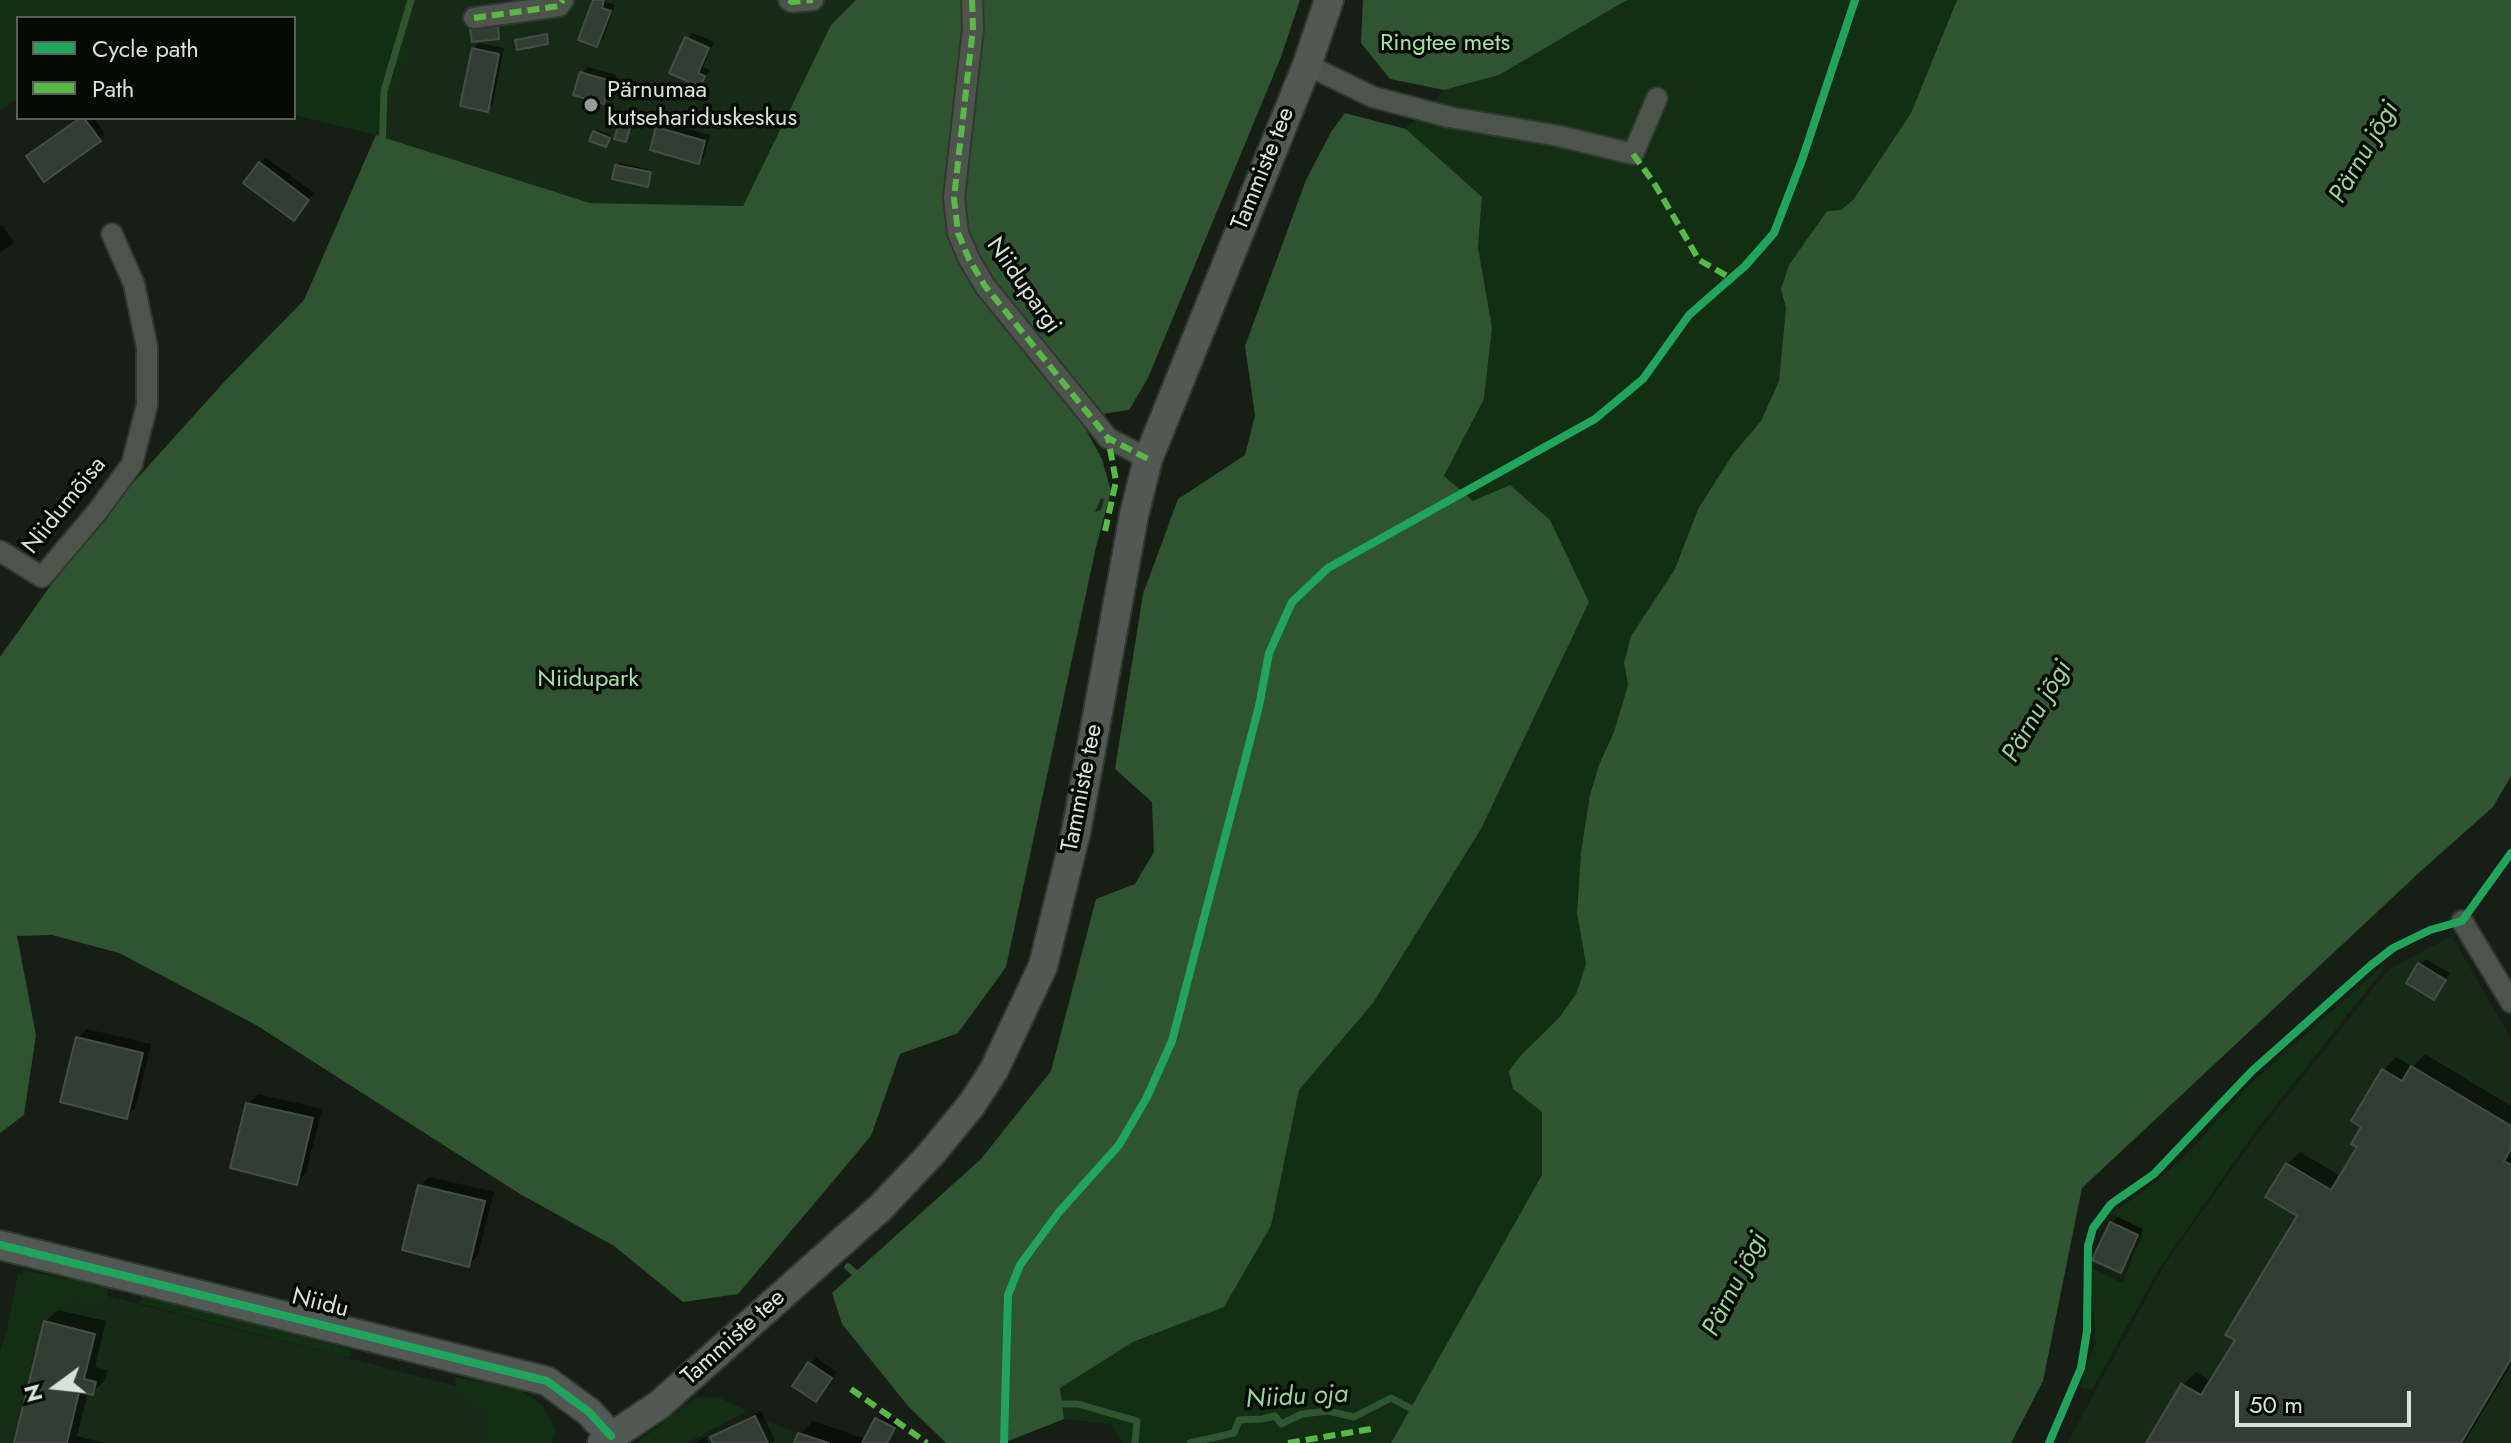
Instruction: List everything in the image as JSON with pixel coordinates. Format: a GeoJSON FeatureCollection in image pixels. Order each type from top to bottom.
{"type":"FeatureCollection","features":[{"type":"Feature","properties":{"kind":"main road","name":"Tammiste tee"},"geometry":{"type":"LineString","coordinates":[[607,1439],[671,1395],[881,1207],[972,1104],[994,1070],[1043,966],[1076,832],[1134,515],[1148,459],[1307,65],[1329,0]]}},
{"type":"Feature","properties":{"kind":"main road","name":"Niidu"},"geometry":{"type":"LineString","coordinates":[[0,1245],[547,1381],[580,1404],[607,1439]]}},
{"type":"Feature","properties":{"kind":"street"},"geometry":{"type":"LineString","coordinates":[[474,18],[559,6],[563,0]]}},
{"type":"Feature","properties":{"kind":"street"},"geometry":{"type":"LineString","coordinates":[[789,0],[813,0]]}},
{"type":"Feature","properties":{"kind":"street","name":"Niidupargi"},"geometry":{"type":"LineString","coordinates":[[972,0],[973,28],[954,198],[958,233],[985,286],[1108,438],[1148,459]]}},
{"type":"Feature","properties":{"kind":"street"},"geometry":{"type":"LineString","coordinates":[[1307,65],[1373,97],[1449,117],[1559,136],[1633,154],[1657,98]]}},
{"type":"Feature","properties":{"kind":"street","name":"Niidumõisa"},"geometry":{"type":"LineString","coordinates":[[0,551],[42,577],[97,512],[132,464],[147,405],[147,347],[134,284],[112,234]]}},
{"type":"Feature","properties":{"kind":"street"},"geometry":{"type":"LineString","coordinates":[[2462,921],[2511,1002]]}},
{"type":"Feature","properties":{"kind":"shaded area"},"geometry":{"type":"Polygon","coordinates":[[[0,0],[416,0],[401,75],[376,135],[296,115],[296,16],[16,16],[16,100],[0,110],[0,0]]]}},
{"type":"Feature","properties":{"kind":"shaded area","name":"Pärnumaa kutsehariduskeskus"},"geometry":{"type":"Polygon","coordinates":[[[416,0],[856,0],[831,25],[743,206],[590,203],[376,135],[401,75],[416,0]]]}},
{"type":"Feature","properties":{"kind":"shaded area"},"geometry":{"type":"Polygon","coordinates":[[[1627,0],[1957,0],[1911,113],[1853,200],[1841,210],[1781,289],[1786,308],[1779,381],[1761,421],[1733,454],[1698,509],[1675,569],[1631,636],[1624,663],[1628,685],[1590,795],[1581,852],[1577,914],[1586,964],[1576,994],[1559,1018],[1521,1055],[1513,1089],[1542,1112],[1542,1175],[1391,1443],[1123,1443],[1111,1424],[1064,1419],[1060,1388],[1133,1342],[1224,1307],[1271,1226],[1299,1090],[1373,1003],[1481,829],[1588,602],[1444,476],[1484,399],[1492,328],[1478,247],[1482,197],[1406,129],[1444,90],[1499,75],[1627,0]]]}},
{"type":"Feature","properties":{"kind":"shaded area"},"geometry":{"type":"Polygon","coordinates":[[[2452,936],[2511,1039],[2511,1443],[2067,1443],[2168,1259],[2260,1131],[2389,969],[2452,936]]]}},
{"type":"Feature","properties":{"kind":"shaded area"},"geometry":{"type":"Polygon","coordinates":[[[2384,964],[2382,971],[2254,1133],[2158,1271],[2092,1389],[2080,1388],[2095,1341],[2091,1268],[2122,1283],[2144,1231],[2111,1214],[2180,1161],[2251,1083],[2384,964]]]}},
{"type":"Feature","properties":{"kind":"shaded area"},"geometry":{"type":"Polygon","coordinates":[[[23,1270],[109,1287],[106,1303],[70,1296],[64,1316],[47,1313],[42,1317],[10,1443],[0,1443],[0,1353],[23,1270]]]}},
{"type":"Feature","properties":{"kind":"shaded area"},"geometry":{"type":"Polygon","coordinates":[[[18,1273],[526,1404],[510,1443],[0,1443],[0,1367],[18,1273]]]}},
{"type":"Feature","properties":{"kind":"shaded area"},"geometry":{"type":"Polygon","coordinates":[[[143,1295],[352,1350],[349,1358],[138,1303],[143,1295]]]}},
{"type":"Feature","properties":{"kind":"shaded area"},"geometry":{"type":"Polygon","coordinates":[[[454,1377],[519,1390],[540,1403],[556,1430],[552,1443],[484,1443],[495,1414],[458,1393],[454,1377]]]}},
{"type":"Feature","properties":{"kind":"shaded area"},"geometry":{"type":"Polygon","coordinates":[[[718,1397],[747,1411],[687,1443],[636,1443],[695,1398],[718,1397]]]}},
{"type":"Feature","properties":{"kind":"shaded area"},"geometry":{"type":"Polygon","coordinates":[[[755,1416],[798,1433],[829,1443],[698,1443],[755,1416]]]}},
{"type":"Feature","properties":{"kind":"green space","name":"Niidupark"},"geometry":{"type":"Polygon","coordinates":[[[856,0],[1300,0],[1281,57],[1148,378],[1129,410],[1102,414],[1085,428],[1102,459],[1111,491],[1096,547],[1006,967],[958,1033],[900,1054],[871,1136],[738,1294],[683,1302],[614,1246],[520,1194],[256,1025],[119,953],[52,935],[17,936],[36,1035],[24,1115],[0,1133],[0,657],[87,534],[225,381],[304,300],[376,135],[590,203],[743,206],[831,25],[856,0]]]}},
{"type":"Feature","properties":{"kind":"green space","name":"Ringtee mets"},"geometry":{"type":"Polygon","coordinates":[[[1363,0],[1627,0],[1499,75],[1444,90],[1390,79],[1361,43],[1363,0]]]}},
{"type":"Feature","properties":{"kind":"green space"},"geometry":{"type":"Polygon","coordinates":[[[1345,113],[1406,129],[1482,197],[1478,247],[1492,328],[1484,399],[1444,476],[1473,501],[1510,485],[1550,520],[1589,602],[1481,829],[1373,1003],[1299,1090],[1271,1226],[1224,1307],[1133,1342],[1060,1388],[1064,1419],[1003,1443],[946,1443],[908,1406],[842,1324],[832,1293],[981,1159],[1051,1071],[1096,899],[1135,884],[1154,852],[1152,802],[1115,769],[1143,594],[1178,499],[1245,455],[1255,415],[1245,346],[1306,180],[1331,132],[1345,113]]]}},
{"type":"Feature","properties":{"kind":"water","name":"Pärnu jõgi"},"geometry":{"type":"Polygon","coordinates":[[[1957,0],[2511,0],[2511,776],[2493,807],[2082,1188],[2043,1381],[2011,1443],[1391,1443],[1542,1175],[1542,1112],[1513,1089],[1509,1071],[1559,1018],[1576,994],[1586,964],[1577,914],[1581,852],[1590,795],[1628,685],[1624,663],[1631,636],[1675,569],[1698,509],[1733,454],[1761,421],[1779,381],[1786,308],[1781,289],[1789,265],[1827,211],[1841,210],[1853,200],[1911,113],[1957,0]]]}},
{"type":"Feature","properties":{"kind":"building"},"geometry":{"type":"Polygon","coordinates":[[[593,0],[604,0],[602,8],[611,11],[597,47],[578,40],[593,0]]]}},
{"type":"Feature","properties":{"kind":"building"},"geometry":{"type":"Polygon","coordinates":[[[498,24],[499,39],[472,42],[470,28],[498,24]]]}},
{"type":"Feature","properties":{"kind":"building"},"geometry":{"type":"Polygon","coordinates":[[[547,34],[548,44],[517,50],[515,40],[547,34]]]}},
{"type":"Feature","properties":{"kind":"building"},"geometry":{"type":"Polygon","coordinates":[[[685,37],[709,48],[698,73],[705,76],[700,87],[669,73],[685,37]]]}},
{"type":"Feature","properties":{"kind":"building"},"geometry":{"type":"Polygon","coordinates":[[[472,48],[499,54],[488,112],[460,106],[472,48]]]}},
{"type":"Feature","properties":{"kind":"building"},"geometry":{"type":"Polygon","coordinates":[[[580,72],[611,81],[604,104],[573,95],[580,72]]]}},
{"type":"Feature","properties":{"kind":"building"},"geometry":{"type":"Polygon","coordinates":[[[621,117],[632,121],[626,142],[614,139],[621,117]]]}},
{"type":"Feature","properties":{"kind":"building"},"geometry":{"type":"Polygon","coordinates":[[[77,120],[85,120],[101,141],[44,182],[26,156],[77,120]]]}},
{"type":"Feature","properties":{"kind":"building"},"geometry":{"type":"Polygon","coordinates":[[[656,127],[705,141],[699,164],[650,150],[656,127]]]}},
{"type":"Feature","properties":{"kind":"building"},"geometry":{"type":"Polygon","coordinates":[[[593,131],[610,138],[606,147],[589,141],[593,131]]]}},
{"type":"Feature","properties":{"kind":"building"},"geometry":{"type":"Polygon","coordinates":[[[259,162],[309,200],[294,221],[243,183],[259,162]]]}},
{"type":"Feature","properties":{"kind":"building"},"geometry":{"type":"Polygon","coordinates":[[[615,165],[651,172],[648,187],[612,179],[615,165]]]}},
{"type":"Feature","properties":{"kind":"building"},"geometry":{"type":"Polygon","coordinates":[[[2418,963],[2446,980],[2434,1000],[2406,983],[2418,963]]]}},
{"type":"Feature","properties":{"kind":"building"},"geometry":{"type":"Polygon","coordinates":[[[76,1037],[143,1053],[127,1119],[60,1102],[76,1037]]]}},
{"type":"Feature","properties":{"kind":"building"},"geometry":{"type":"Polygon","coordinates":[[[2411,1066],[2511,1126],[2511,1149],[2504,1161],[2511,1165],[2511,1359],[2461,1443],[2146,1443],[2181,1384],[2201,1395],[2235,1340],[2225,1335],[2297,1216],[2265,1197],[2286,1163],[2331,1190],[2357,1147],[2351,1144],[2361,1127],[2351,1121],[2382,1069],[2402,1081],[2411,1066]]]}},
{"type":"Feature","properties":{"kind":"building"},"geometry":{"type":"Polygon","coordinates":[[[246,1103],[313,1118],[297,1185],[230,1168],[246,1103]]]}},
{"type":"Feature","properties":{"kind":"building"},"geometry":{"type":"Polygon","coordinates":[[[418,1185],[485,1201],[469,1267],[402,1250],[418,1185]]]}},
{"type":"Feature","properties":{"kind":"building"},"geometry":{"type":"Polygon","coordinates":[[[2110,1222],[2138,1235],[2121,1273],[2092,1260],[2110,1222]]]}},
{"type":"Feature","properties":{"kind":"building"},"geometry":{"type":"Polygon","coordinates":[[[44,1321],[95,1334],[84,1379],[96,1382],[93,1395],[79,1392],[67,1443],[14,1443],[44,1321]]]}},
{"type":"Feature","properties":{"kind":"building"},"geometry":{"type":"Polygon","coordinates":[[[808,1362],[832,1378],[816,1402],[792,1386],[808,1362]]]}},
{"type":"Feature","properties":{"kind":"building"},"geometry":{"type":"Polygon","coordinates":[[[755,1416],[768,1443],[713,1443],[710,1437],[755,1416]]]}},
{"type":"Feature","properties":{"kind":"building"},"geometry":{"type":"Polygon","coordinates":[[[875,1418],[895,1428],[887,1443],[862,1443],[875,1418]]]}},
{"type":"Feature","properties":{"kind":"building"},"geometry":{"type":"Polygon","coordinates":[[[798,1433],[829,1443],[794,1443],[798,1433]]]}},
{"type":"Feature","properties":{"kind":"waterway"},"geometry":{"type":"LineString","coordinates":[[212,678],[192,547],[193,481],[261,368],[297,330],[381,180],[384,91],[411,0]]}},
{"type":"Feature","properties":{"kind":"waterway","name":"Niidu oja"},"geometry":{"type":"LineString","coordinates":[[85,715],[133,698],[178,712],[193,686],[212,678],[225,689],[264,697],[273,720],[303,722],[315,737],[314,754],[320,769],[335,778],[365,778],[379,785],[381,804],[372,839],[356,877],[364,893],[376,901],[390,894],[395,875],[415,866],[461,876],[472,892],[461,909],[487,939],[480,950],[457,961],[456,974],[470,989],[477,990],[513,979],[529,983],[549,1010],[578,1012],[619,1027],[649,1024],[655,1029],[658,1072],[638,1126],[645,1145],[705,1170],[742,1163],[759,1171],[784,1199],[792,1218]]}},
{"type":"Feature","properties":{"kind":"waterway","name":"Niidu oja"},"geometry":{"type":"LineString","coordinates":[[0,758],[57,740]]}},
{"type":"Feature","properties":{"kind":"waterway"},"geometry":{"type":"LineString","coordinates":[[0,1017],[10,1044],[0,1105]]}},
{"type":"Feature","properties":{"kind":"waterway","name":"Niidu oja"},"geometry":{"type":"LineString","coordinates":[[848,1267],[883,1297],[902,1300],[961,1378],[975,1418],[988,1432],[1014,1426],[1055,1404],[1078,1404],[1137,1421],[1135,1443]]}},
{"type":"Feature","properties":{"kind":"waterway","name":"Niidu oja"},"geometry":{"type":"LineString","coordinates":[[1190,1443],[1234,1433],[1239,1420],[1275,1416],[1281,1424],[1302,1414],[1328,1411],[1354,1417],[1391,1398],[1418,1412]]}},
{"type":"Feature","properties":{"kind":"marked path"},"geometry":{"type":"LineString","coordinates":[[474,18],[559,6],[563,0]]}},
{"type":"Feature","properties":{"kind":"marked path"},"geometry":{"type":"LineString","coordinates":[[789,0],[813,0]]}},
{"type":"Feature","properties":{"kind":"marked path"},"geometry":{"type":"LineString","coordinates":[[972,0],[973,28],[954,198],[958,233],[985,286],[1108,438],[1148,459]]}},
{"type":"Feature","properties":{"kind":"marked path"},"geometry":{"type":"LineString","coordinates":[[1633,154],[1654,183],[1699,260],[1729,277]]}},
{"type":"Feature","properties":{"kind":"marked path"},"geometry":{"type":"LineString","coordinates":[[1105,531],[1116,481],[1108,438]]}},
{"type":"Feature","properties":{"kind":"marked path"},"geometry":{"type":"LineString","coordinates":[[851,1389],[927,1443]]}},
{"type":"Feature","properties":{"kind":"marked path"},"geometry":{"type":"LineString","coordinates":[[1288,1443],[1371,1429]]}},
{"type":"Feature","properties":{"kind":"cycle path"},"geometry":{"type":"LineString","coordinates":[[1004,1443],[1008,1295],[1020,1265],[1059,1212],[1119,1145],[1147,1097],[1172,1041],[1259,706],[1269,653],[1292,602],[1328,568],[1595,419],[1643,379],[1689,315],[1745,266],[1774,233],[1802,160],[1855,0]]}},
{"type":"Feature","properties":{"kind":"cycle path"},"geometry":{"type":"LineString","coordinates":[[2049,1443],[2081,1368],[2087,1331],[2088,1246],[2093,1228],[2111,1204],[2154,1174],[2252,1071],[2370,966],[2393,948],[2430,930],[2462,921],[2511,853]]}},
{"type":"Feature","properties":{"kind":"cycle path"},"geometry":{"type":"LineString","coordinates":[[0,1245],[547,1381],[589,1412],[611,1436]]}},
{"type":"Feature","properties":{"kind":"place","name":"Pärnumaa kutsehariduskeskus"},"geometry":{"type":"Point","coordinates":[591,105]}}]}
